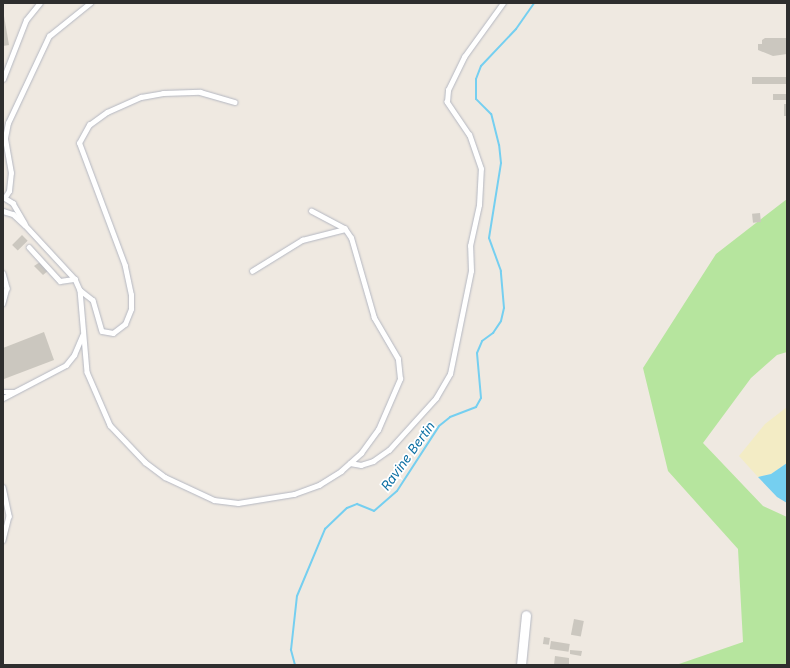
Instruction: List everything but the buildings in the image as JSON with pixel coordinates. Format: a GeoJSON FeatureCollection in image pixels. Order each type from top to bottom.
{"type":"FeatureCollection","features":[{"type":"Feature","properties":{"kind":"street"},"geometry":{"type":"LineString","coordinates":[[521,665],[526,615]]}},
{"type":"Feature","properties":{"kind":"lane"},"geometry":{"type":"LineString","coordinates":[[3,79],[26,20],[40,3]]}},
{"type":"Feature","properties":{"kind":"lane"},"geometry":{"type":"LineString","coordinates":[[25,225],[17,207],[4,197],[9,191],[11,172],[5,138],[8,123],[50,36],[90,3]]}},
{"type":"Feature","properties":{"kind":"lane"},"geometry":{"type":"LineString","coordinates":[[350,463],[361,465],[373,461],[389,450],[436,398],[450,374],[471,271],[470,246],[479,205],[481,168],[469,135],[447,102],[448,90],[464,57],[503,3]]}},
{"type":"Feature","properties":{"kind":"lane"},"geometry":{"type":"LineString","coordinates":[[80,290],[93,300],[102,331],[112,334],[125,324],[131,309],[131,295],[125,266],[79,143],[88,125],[114,109],[141,97],[163,93],[200,92],[235,102]]}},
{"type":"Feature","properties":{"kind":"lane"},"geometry":{"type":"LineString","coordinates":[[3,211],[13,214],[25,225],[76,280],[80,290],[87,372],[110,425],[144,462],[189,489],[214,500],[238,503],[294,494],[319,485],[350,463],[378,430],[391,404],[400,379],[398,359],[374,318],[358,256],[351,238],[345,230],[311,211]]}},
{"type":"Feature","properties":{"kind":"lane"},"geometry":{"type":"LineString","coordinates":[[252,271],[302,240],[345,230]]}},
{"type":"Feature","properties":{"kind":"lane"},"geometry":{"type":"LineString","coordinates":[[29,247],[60,281],[76,280]]}},
{"type":"Feature","properties":{"kind":"lane"},"geometry":{"type":"LineString","coordinates":[[3,273],[7,288],[3,303]]}},
{"type":"Feature","properties":{"kind":"lane"},"geometry":{"type":"LineString","coordinates":[[3,398],[66,365],[79,346],[83,332]]}},
{"type":"Feature","properties":{"kind":"lane"},"geometry":{"type":"LineString","coordinates":[[3,392],[16,392]]}},
{"type":"Feature","properties":{"kind":"lane"},"geometry":{"type":"LineString","coordinates":[[3,487],[9,516],[3,540]]}},
{"type":"Feature","properties":{"kind":"green space"},"geometry":{"type":"Polygon","coordinates":[[[787,199],[787,352],[777,355],[751,378],[703,443],[763,506],[787,517],[787,665],[676,665],[743,642],[738,549],[668,471],[643,368],[716,254],[787,199]]]}},
{"type":"Feature","properties":{"kind":"sand"},"geometry":{"type":"Polygon","coordinates":[[[787,407],[787,463],[771,474],[758,477],[739,456],[765,424],[787,407]]]}},
{"type":"Feature","properties":{"kind":"water"},"geometry":{"type":"Polygon","coordinates":[[[787,463],[787,503],[777,497],[758,477],[771,474],[787,463]]]}},
{"type":"Feature","properties":{"kind":"waterway","name":"Ravine Bertin"},"geometry":{"type":"LineString","coordinates":[[295,665],[291,650],[297,596],[325,529],[347,508],[357,504],[374,511],[397,491],[439,426],[450,417],[476,407],[481,398],[477,353],[482,341],[493,333],[501,321],[504,308],[501,271],[489,238],[501,163],[499,145],[491,114],[476,99],[476,79],[481,66],[516,29],[534,3]]}}]}
